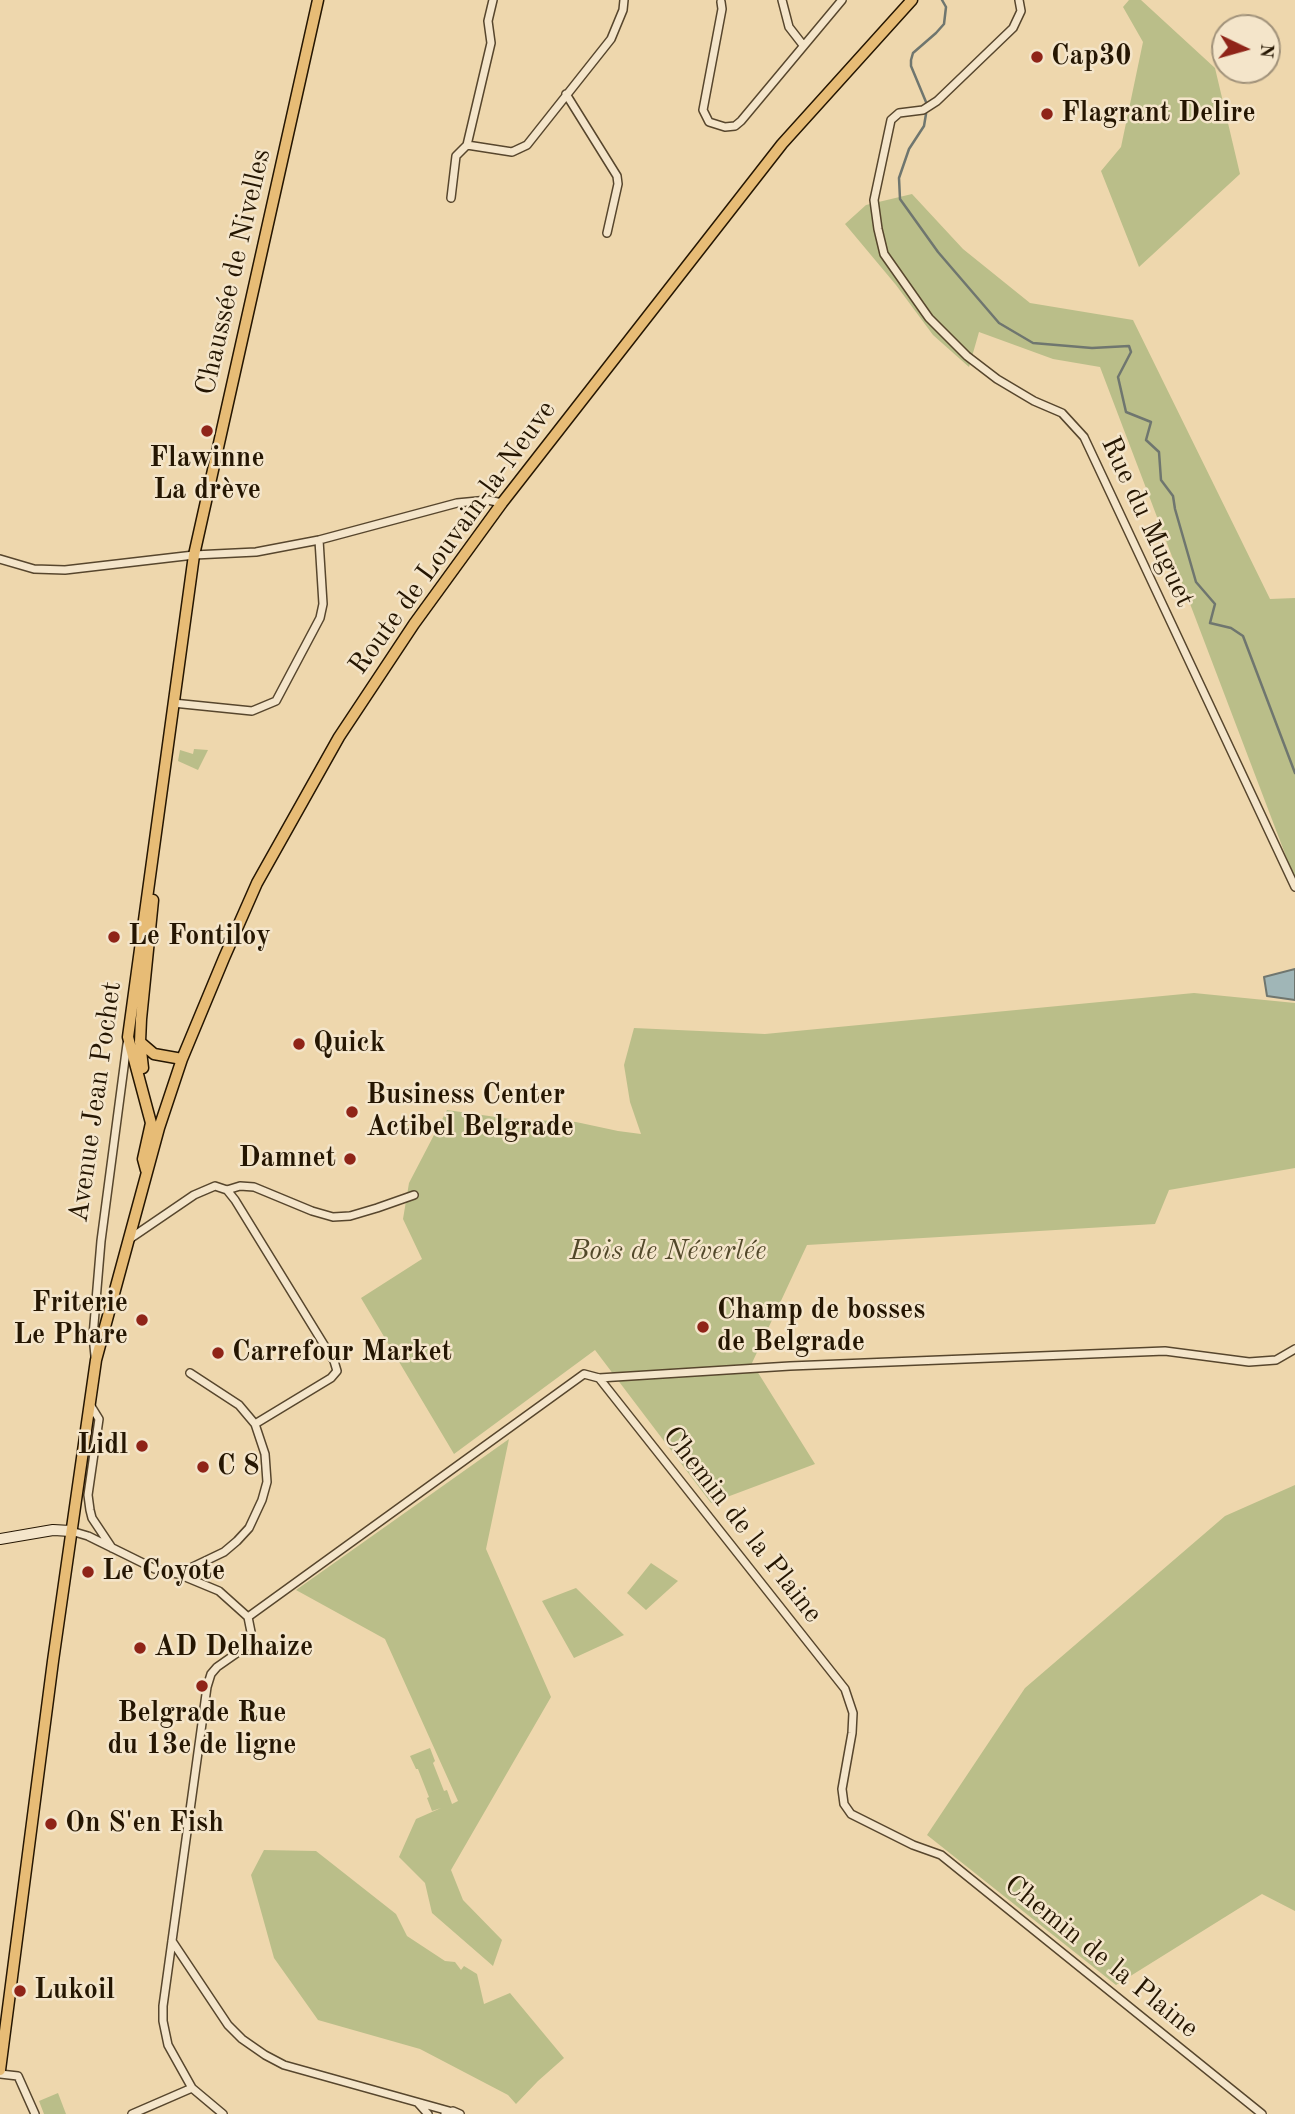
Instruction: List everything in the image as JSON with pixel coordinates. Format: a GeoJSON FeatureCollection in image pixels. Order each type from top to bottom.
{"type":"FeatureCollection","features":[{"type":"Feature","properties":{"kind":"main road","name":"Chaussée de Nivelles"},"geometry":{"type":"LineString","coordinates":[[194,555],[318,0]]}},
{"type":"Feature","properties":{"kind":"main road","name":"Route de Louvain-la-Neuve"},"geometry":{"type":"LineString","coordinates":[[146,1172],[182,1059],[257,883],[339,737],[387,663],[502,503],[782,144],[912,0]]}},
{"type":"Feature","properties":{"kind":"main road","name":"Avenue Jean Pochet"},"geometry":{"type":"LineString","coordinates":[[128,1037],[194,555]]}},
{"type":"Feature","properties":{"kind":"main road"},"geometry":{"type":"LineString","coordinates":[[159,1128],[147,1087],[140,1042],[173,702]]}},
{"type":"Feature","properties":{"kind":"main road"},"geometry":{"type":"LineString","coordinates":[[96,1360],[146,1172],[143,1159],[151,1124],[128,1037]]}},
{"type":"Feature","properties":{"kind":"main road"},"geometry":{"type":"LineString","coordinates":[[140,1042],[154,1054],[182,1059]]}},
{"type":"Feature","properties":{"kind":"main road","name":"Avenue Jean Pochet"},"geometry":{"type":"LineString","coordinates":[[0,2072],[96,1360]]}},
{"type":"Feature","properties":{"kind":"street"},"geometry":{"type":"LineString","coordinates":[[451,198],[457,156],[467,145],[491,43],[488,21],[493,0]]}},
{"type":"Feature","properties":{"kind":"street"},"geometry":{"type":"LineString","coordinates":[[467,145],[512,152],[527,145],[611,39],[623,10],[624,0]]}},
{"type":"Feature","properties":{"kind":"street"},"geometry":{"type":"LineString","coordinates":[[782,0],[789,27],[803,45]]}},
{"type":"Feature","properties":{"kind":"street"},"geometry":{"type":"LineString","coordinates":[[721,2],[722,9],[703,110],[709,122],[725,127],[741,121],[842,0]]}},
{"type":"Feature","properties":{"kind":"street","name":"Rue du Muguet"},"geometry":{"type":"LineString","coordinates":[[1019,0],[1021,11],[1013,28],[997,46],[926,109],[899,113],[891,120],[874,200],[884,254],[929,318],[967,356],[997,379],[1034,401],[1062,413],[1084,437],[1295,887]]}},
{"type":"Feature","properties":{"kind":"street"},"geometry":{"type":"LineString","coordinates":[[566,94],[617,176],[618,184],[607,233]]}},
{"type":"Feature","properties":{"kind":"street"},"geometry":{"type":"LineString","coordinates":[[0,559],[34,569],[65,570],[194,555],[257,552],[319,540],[457,503],[488,500],[502,503]]}},
{"type":"Feature","properties":{"kind":"street"},"geometry":{"type":"LineString","coordinates":[[173,702],[252,711],[276,701],[320,618],[323,604],[319,540]]}},
{"type":"Feature","properties":{"kind":"street","name":"Avenue Jean Pochet"},"geometry":{"type":"LineString","coordinates":[[96,1360],[93,1336],[101,1241],[128,1037]]}},
{"type":"Feature","properties":{"kind":"street"},"geometry":{"type":"LineString","coordinates":[[128,1240],[194,1195],[215,1186],[227,1190],[235,1200],[334,1361],[337,1371],[331,1378],[255,1424]]}},
{"type":"Feature","properties":{"kind":"street"},"geometry":{"type":"LineString","coordinates":[[227,1190],[240,1186],[254,1187],[333,1217],[350,1216],[414,1195]]}},
{"type":"Feature","properties":{"kind":"street"},"geometry":{"type":"LineString","coordinates":[[248,1617],[584,1374],[599,1378],[790,1366],[1165,1351],[1249,1362],[1276,1360],[1295,1349]]}},
{"type":"Feature","properties":{"kind":"street"},"geometry":{"type":"LineString","coordinates":[[178,1574],[224,1552],[248,1528],[262,1500],[267,1482],[265,1454],[255,1424],[239,1405],[190,1373]]}},
{"type":"Feature","properties":{"kind":"street","name":"Chemin de la Plaine"},"geometry":{"type":"LineString","coordinates":[[599,1378],[845,1689],[853,1713],[842,1789],[844,1804],[851,1814],[913,1845],[941,1855],[1262,2114]]}},
{"type":"Feature","properties":{"kind":"street"},"geometry":{"type":"LineString","coordinates":[[89,1404],[99,1419],[88,1495],[90,1510],[92,1518],[113,1549]]}},
{"type":"Feature","properties":{"kind":"street"},"geometry":{"type":"LineString","coordinates":[[0,1539],[53,1530],[88,1536],[155,1569],[178,1574],[219,1591],[248,1617],[252,1637],[247,1646],[217,1667],[211,1674],[207,1687],[164,1996],[163,2021],[168,2045],[192,2088],[223,2114]]}},
{"type":"Feature","properties":{"kind":"street"},"geometry":{"type":"LineString","coordinates":[[172,1941],[228,2025],[257,2050],[284,2065],[446,2113],[460,2114]]}},
{"type":"Feature","properties":{"kind":"street"},"geometry":{"type":"LineString","coordinates":[[0,2072],[18,2076],[35,2114]]}},
{"type":"Feature","properties":{"kind":"street"},"geometry":{"type":"LineString","coordinates":[[132,2114],[192,2088]]}},
{"type":"Feature","properties":{"kind":"street"},"geometry":{"type":"LineString","coordinates":[[417,2103],[428,2114]]}},
{"type":"Feature","properties":{"kind":"green space"},"geometry":{"type":"Polygon","coordinates":[[[1129,0],[1141,0],[1211,64],[1211,84],[1219,84],[1240,174],[1139,267],[1101,171],[1121,147],[1143,42],[1123,7],[1129,0]]]}},
{"type":"Feature","properties":{"kind":"green space"},"geometry":{"type":"Polygon","coordinates":[[[912,194],[963,249],[1030,303],[1133,320],[1270,599],[1295,598],[1295,880],[1100,367],[1053,359],[979,332],[969,367],[933,335],[845,224],[866,205],[912,194]]]}},
{"type":"Feature","properties":{"kind":"green space"},"geometry":{"type":"Polygon","coordinates":[[[194,749],[208,750],[198,770],[178,761],[180,750],[193,754],[194,749]]]}},
{"type":"Feature","properties":{"kind":"green space","name":"Bois de Néverlée"},"geometry":{"type":"Polygon","coordinates":[[[1194,993],[1295,1003],[1295,1168],[1169,1190],[1155,1224],[807,1245],[752,1363],[815,1464],[711,1503],[595,1350],[454,1454],[361,1298],[422,1259],[403,1219],[409,1183],[447,1110],[510,1119],[576,1122],[641,1134],[630,1102],[624,1065],[634,1028],[765,1034],[1194,993]]]}},
{"type":"Feature","properties":{"kind":"green space"},"geometry":{"type":"Polygon","coordinates":[[[509,1439],[486,1549],[551,1697],[451,1870],[463,1900],[502,1940],[493,1966],[432,1913],[425,1883],[399,1857],[416,1819],[441,1808],[432,1811],[418,1769],[410,1756],[430,1748],[444,1791],[447,1790],[452,1804],[458,1801],[385,1639],[296,1590],[509,1439]]]}},
{"type":"Feature","properties":{"kind":"green space"},"geometry":{"type":"Polygon","coordinates":[[[1295,1485],[1295,1911],[1262,1894],[1116,1985],[927,1835],[1025,1688],[1225,1516],[1295,1485]]]}},
{"type":"Feature","properties":{"kind":"green space"},"geometry":{"type":"Polygon","coordinates":[[[651,1563],[678,1581],[646,1610],[627,1593],[651,1563]]]}},
{"type":"Feature","properties":{"kind":"green space"},"geometry":{"type":"Polygon","coordinates":[[[576,1588],[624,1635],[574,1658],[542,1601],[576,1588]]]}},
{"type":"Feature","properties":{"kind":"green space"},"geometry":{"type":"Polygon","coordinates":[[[264,1850],[316,1851],[396,1914],[407,1936],[445,1961],[455,1962],[461,1970],[464,1966],[477,1974],[484,2004],[510,1993],[564,2058],[516,2104],[508,2095],[420,2049],[318,2020],[274,1958],[251,1875],[264,1850]]]}},
{"type":"Feature","properties":{"kind":"green space"},"geometry":{"type":"Polygon","coordinates":[[[58,2093],[66,2114],[44,2114],[39,2101],[58,2093]]]}},
{"type":"Feature","properties":{"kind":"shaded area"},"geometry":{"type":"Polygon","coordinates":[[[1295,969],[1295,1000],[1267,996],[1264,977],[1295,969]]]}},
{"type":"Feature","properties":{"kind":"waterway"},"geometry":{"type":"LineString","coordinates":[[942,0],[946,7],[944,24],[913,53],[911,60],[926,102],[926,114],[924,126],[909,149],[899,178],[900,199],[938,252],[999,323],[1033,343],[1092,348],[1129,346],[1131,352],[1118,377],[1126,412],[1151,422],[1146,440],[1159,452],[1161,480],[1173,496],[1196,582],[1215,604],[1210,623],[1231,628],[1243,636],[1295,773]]}},
{"type":"Feature","properties":{"kind":"place","name":"Cap30"},"geometry":{"type":"Point","coordinates":[1037,57]}},
{"type":"Feature","properties":{"kind":"place","name":"Flagrant Delire"},"geometry":{"type":"Point","coordinates":[1047,114]}},
{"type":"Feature","properties":{"kind":"place","name":"Flawinne La drève"},"geometry":{"type":"Point","coordinates":[207,431]}},
{"type":"Feature","properties":{"kind":"place","name":"Le Fontiloy"},"geometry":{"type":"Point","coordinates":[114,937]}},
{"type":"Feature","properties":{"kind":"place","name":"Quick"},"geometry":{"type":"Point","coordinates":[299,1044]}},
{"type":"Feature","properties":{"kind":"place","name":"Business Center Actibel Belgrade"},"geometry":{"type":"Point","coordinates":[352,1112]}},
{"type":"Feature","properties":{"kind":"place","name":"Damnet"},"geometry":{"type":"Point","coordinates":[350,1159]}},
{"type":"Feature","properties":{"kind":"place","name":"Friterie Le Phare"},"geometry":{"type":"Point","coordinates":[142,1320]}},
{"type":"Feature","properties":{"kind":"place","name":"Champ de bosses de Belgrade"},"geometry":{"type":"Point","coordinates":[703,1327]}},
{"type":"Feature","properties":{"kind":"place","name":"Carrefour Market"},"geometry":{"type":"Point","coordinates":[218,1353]}},
{"type":"Feature","properties":{"kind":"place","name":"Lidl"},"geometry":{"type":"Point","coordinates":[142,1446]}},
{"type":"Feature","properties":{"kind":"place","name":"C 8"},"geometry":{"type":"Point","coordinates":[203,1467]}},
{"type":"Feature","properties":{"kind":"place","name":"Le Coyote"},"geometry":{"type":"Point","coordinates":[88,1572]}},
{"type":"Feature","properties":{"kind":"place","name":"AD Delhaize"},"geometry":{"type":"Point","coordinates":[140,1648]}},
{"type":"Feature","properties":{"kind":"place","name":"Belgrade Rue du 13e de ligne"},"geometry":{"type":"Point","coordinates":[202,1686]}},
{"type":"Feature","properties":{"kind":"place","name":"On S'en Fish"},"geometry":{"type":"Point","coordinates":[51,1824]}},
{"type":"Feature","properties":{"kind":"place","name":"Lukoil"},"geometry":{"type":"Point","coordinates":[20,1991]}}]}
